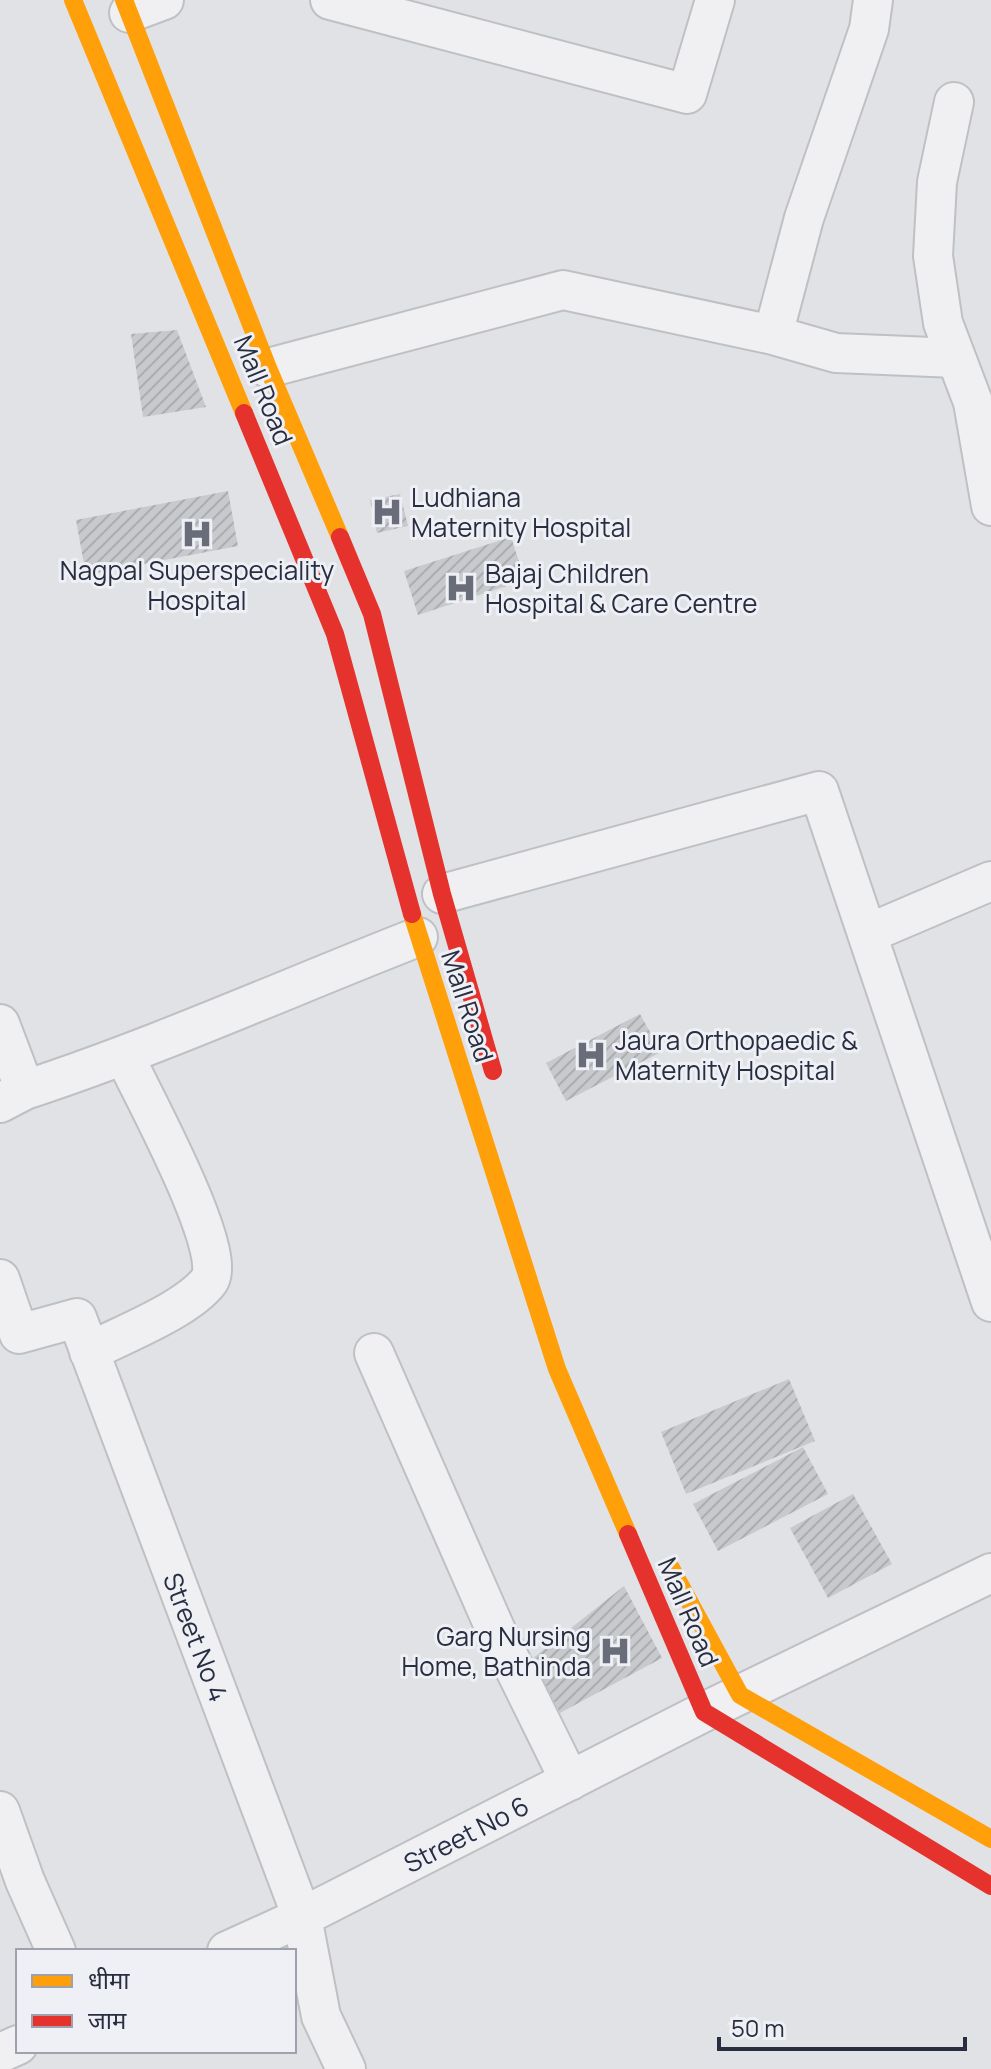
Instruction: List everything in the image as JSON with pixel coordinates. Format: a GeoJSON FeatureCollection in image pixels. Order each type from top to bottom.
{"type":"FeatureCollection","features":[{"type":"Feature","properties":{"kind":"main road","name":"Mall Road"},"geometry":{"type":"LineString","coordinates":[[73,0],[335,634],[418,937],[557,1369],[704,1712]]}},
{"type":"Feature","properties":{"kind":"main road"},"geometry":{"type":"LineString","coordinates":[[139,4],[268,368],[372,614],[442,894],[498,1088]]}},
{"type":"Feature","properties":{"kind":"main road"},"geometry":{"type":"LineString","coordinates":[[661,1543],[678,1587],[740,1695],[937,1811],[991,1839]]}},
{"type":"Feature","properties":{"kind":"main road"},"geometry":{"type":"LineString","coordinates":[[704,1712],[991,1886]]}},
{"type":"Feature","properties":{"kind":"street"},"geometry":{"type":"LineString","coordinates":[[330,0],[687,94],[715,0]]}},
{"type":"Feature","properties":{"kind":"street"},"geometry":{"type":"LineString","coordinates":[[773,335],[804,218],[869,29],[873,0]]}},
{"type":"Feature","properties":{"kind":"street"},"geometry":{"type":"LineString","coordinates":[[954,102],[937,182],[933,256],[943,323],[973,402],[991,506]]}},
{"type":"Feature","properties":{"kind":"street"},"geometry":{"type":"LineString","coordinates":[[268,368],[563,290],[773,335],[836,353],[956,358]]}},
{"type":"Feature","properties":{"kind":"street"},"geometry":{"type":"LineString","coordinates":[[442,894],[819,791],[991,1302]]}},
{"type":"Feature","properties":{"kind":"street"},"geometry":{"type":"LineString","coordinates":[[867,934],[991,881]]}},
{"type":"Feature","properties":{"kind":"street"},"geometry":{"type":"LineString","coordinates":[[0,1024],[13,1096],[125,1057],[227,1011],[418,937]]}},
{"type":"Feature","properties":{"kind":"street"},"geometry":{"type":"LineString","coordinates":[[89,1352],[193,1297],[211,1279],[215,1262],[204,1222],[125,1057]]}},
{"type":"Feature","properties":{"kind":"street","name":"Street No 4"},"geometry":{"type":"LineString","coordinates":[[0,1279],[19,1334],[77,1318],[302,1917],[321,2016],[346,2069]]}},
{"type":"Feature","properties":{"kind":"street"},"geometry":{"type":"LineString","coordinates":[[374,1353],[497,1633],[570,1781]]}},
{"type":"Feature","properties":{"kind":"street","name":"Street No 6"},"geometry":{"type":"LineString","coordinates":[[231,1949],[302,1917],[704,1712],[991,1573]]}},
{"type":"Feature","properties":{"kind":"street"},"geometry":{"type":"LineString","coordinates":[[0,1811],[25,1881],[55,1949]]}},
{"type":"Feature","properties":{"kind":"building"},"geometry":{"type":"Polygon","coordinates":[[[177,330],[206,407],[143,417],[131,334],[177,330]]]}},
{"type":"Feature","properties":{"kind":"building"},"geometry":{"type":"Polygon","coordinates":[[[228,491],[238,546],[86,575],[76,520],[228,491]]]}},
{"type":"Feature","properties":{"kind":"building"},"geometry":{"type":"Polygon","coordinates":[[[400,494],[408,526],[377,533],[370,500],[400,494]]]}},
{"type":"Feature","properties":{"kind":"building"},"geometry":{"type":"Polygon","coordinates":[[[511,537],[525,580],[418,615],[404,571],[511,537]]]}},
{"type":"Feature","properties":{"kind":"building"},"geometry":{"type":"Polygon","coordinates":[[[640,1014],[661,1052],[566,1101],[546,1063],[640,1014]]]}},
{"type":"Feature","properties":{"kind":"building"},"geometry":{"type":"Polygon","coordinates":[[[789,1379],[815,1441],[686,1494],[661,1432],[789,1379]]]}},
{"type":"Feature","properties":{"kind":"building"},"geometry":{"type":"Polygon","coordinates":[[[803,1447],[828,1494],[718,1551],[693,1504],[803,1447]]]}},
{"type":"Feature","properties":{"kind":"building"},"geometry":{"type":"Polygon","coordinates":[[[853,1494],[892,1564],[828,1598],[790,1528],[853,1494]]]}},
{"type":"Feature","properties":{"kind":"building"},"geometry":{"type":"Polygon","coordinates":[[[624,1586],[662,1658],[560,1713],[532,1659],[624,1586]]]}},
{"type":"Feature","properties":{"kind":"traffic: slow"},"geometry":{"type":"LineString","coordinates":[[73,0],[244,413]]}},
{"type":"Feature","properties":{"kind":"traffic: slow"},"geometry":{"type":"LineString","coordinates":[[124,0],[268,368],[340,537]]}},
{"type":"Feature","properties":{"kind":"traffic: slow"},"geometry":{"type":"LineString","coordinates":[[412,914],[557,1369],[628,1534]]}},
{"type":"Feature","properties":{"kind":"traffic: slow"},"geometry":{"type":"LineString","coordinates":[[671,1568],[740,1695],[991,1839]]}},
{"type":"Feature","properties":{"kind":"traffic: jam"},"geometry":{"type":"LineString","coordinates":[[244,413],[335,634],[412,914]]}},
{"type":"Feature","properties":{"kind":"traffic: jam"},"geometry":{"type":"LineString","coordinates":[[340,537],[372,614],[442,894],[493,1071]]}},
{"type":"Feature","properties":{"kind":"traffic: jam"},"geometry":{"type":"LineString","coordinates":[[628,1534],[704,1712],[991,1886]]}},
{"type":"Feature","properties":{"kind":"place","name":"Ludhiana Maternity Hospital"},"geometry":{"type":"Point","coordinates":[387,512]}},
{"type":"Feature","properties":{"kind":"place","name":"Nagpal Superspeciality Hospital"},"geometry":{"type":"Point","coordinates":[197,534]}},
{"type":"Feature","properties":{"kind":"place","name":"Bajaj Children Hospital & Care Centre"},"geometry":{"type":"Point","coordinates":[461,588]}},
{"type":"Feature","properties":{"kind":"place","name":"Jaura Orthopaedic & Maternity Hospital"},"geometry":{"type":"Point","coordinates":[591,1055]}},
{"type":"Feature","properties":{"kind":"place","name":"Garg Nursing Home, Bathinda"},"geometry":{"type":"Point","coordinates":[615,1651]}}]}
